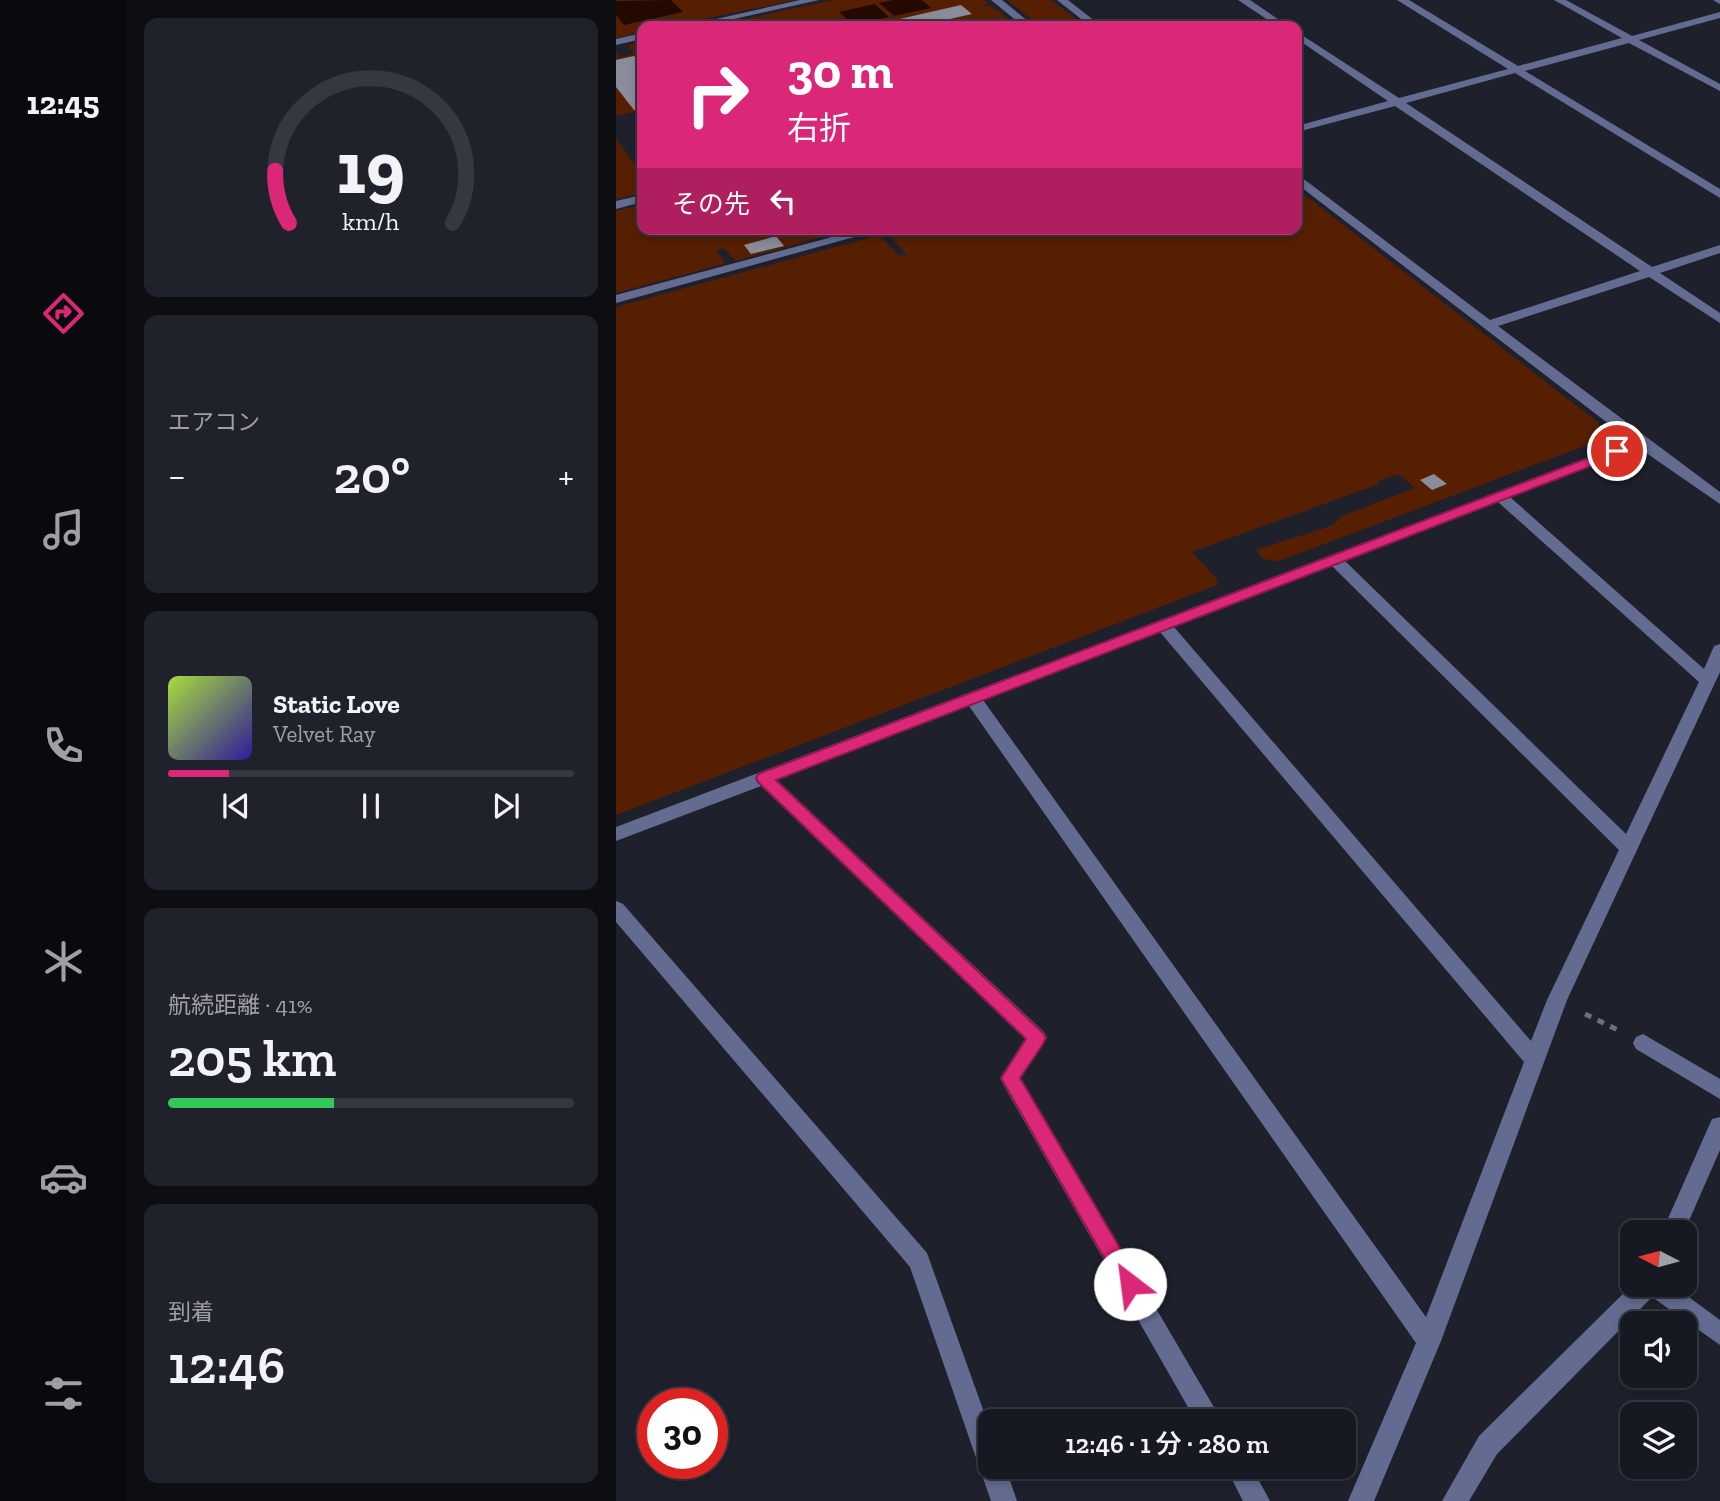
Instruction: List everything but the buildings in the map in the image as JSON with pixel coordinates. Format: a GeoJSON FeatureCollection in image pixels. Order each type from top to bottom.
{"type":"FeatureCollection","features":[{"type":"Feature","properties":{"kind":"street"},"geometry":{"type":"LineString","coordinates":[[714,21],[814,0]]}},
{"type":"Feature","properties":{"kind":"street"},"geometry":{"type":"LineString","coordinates":[[996,0],[1023,21]]}},
{"type":"Feature","properties":{"kind":"street"},"geometry":{"type":"LineString","coordinates":[[1064,2],[1081,0]]}},
{"type":"Feature","properties":{"kind":"street"},"geometry":{"type":"LineString","coordinates":[[1242,0],[1275,21]]}},
{"type":"Feature","properties":{"kind":"street"},"geometry":{"type":"LineString","coordinates":[[1402,0],[1720,194]]}},
{"type":"Feature","properties":{"kind":"street"},"geometry":{"type":"LineString","coordinates":[[1559,0],[1720,88]]}},
{"type":"Feature","properties":{"kind":"street"},"geometry":{"type":"LineString","coordinates":[[1064,2],[1089,21]]}},
{"type":"Feature","properties":{"kind":"street"},"geometry":{"type":"LineString","coordinates":[[1302,128],[1720,15]]}},
{"type":"Feature","properties":{"kind":"street"},"geometry":{"type":"LineString","coordinates":[[616,42],[637,37]]}},
{"type":"Feature","properties":{"kind":"street"},"geometry":{"type":"LineString","coordinates":[[1302,38],[1720,318]]}},
{"type":"Feature","properties":{"kind":"street"},"geometry":{"type":"LineString","coordinates":[[1302,183],[1641,442],[1720,499]]}},
{"type":"Feature","properties":{"kind":"street"},"geometry":{"type":"LineString","coordinates":[[616,205],[637,200]]}},
{"type":"Feature","properties":{"kind":"street"},"geometry":{"type":"LineString","coordinates":[[616,299],[855,235]]}},
{"type":"Feature","properties":{"kind":"street"},"geometry":{"type":"LineString","coordinates":[[1489,325],[1720,249]]}},
{"type":"Feature","properties":{"kind":"street"},"geometry":{"type":"LineString","coordinates":[[616,834],[1641,442]]}},
{"type":"Feature","properties":{"kind":"street"},"geometry":{"type":"LineString","coordinates":[[1500,496],[1708,681]]}},
{"type":"Feature","properties":{"kind":"street"},"geometry":{"type":"LineString","coordinates":[[1334,559],[1630,849]]}},
{"type":"Feature","properties":{"kind":"street"},"geometry":{"type":"LineString","coordinates":[[1163,625],[1534,1059]]}},
{"type":"Feature","properties":{"kind":"street"},"geometry":{"type":"LineString","coordinates":[[1361,1501],[1429,1341],[1557,1000],[1630,849],[1720,650]]}},
{"type":"Feature","properties":{"kind":"street"},"geometry":{"type":"LineString","coordinates":[[972,698],[1429,1341]]}},
{"type":"Feature","properties":{"kind":"street"},"geometry":{"type":"LineString","coordinates":[[764,778],[1037,1038],[1010,1078],[1203,1409]]}},
{"type":"Feature","properties":{"kind":"street"},"geometry":{"type":"LineString","coordinates":[[616,909],[919,1261],[978,1427]]}},
{"type":"Feature","properties":{"kind":"street"},"geometry":{"type":"LineString","coordinates":[[1643,1043],[1720,1090]]}},
{"type":"Feature","properties":{"kind":"street"},"geometry":{"type":"LineString","coordinates":[[1678,1220],[1720,1126]]}},
{"type":"Feature","properties":{"kind":"street"},"geometry":{"type":"LineString","coordinates":[[1455,1501],[1488,1445],[1638,1297]]}},
{"type":"Feature","properties":{"kind":"street"},"geometry":{"type":"LineString","coordinates":[[1669,1297],[1720,1334]]}},
{"type":"Feature","properties":{"kind":"street"},"geometry":{"type":"LineString","coordinates":[[996,1479],[1004,1501]]}},
{"type":"Feature","properties":{"kind":"street"},"geometry":{"type":"LineString","coordinates":[[1244,1479],[1257,1501]]}},
{"type":"Feature","properties":{"kind":"path"},"geometry":{"type":"LineString","coordinates":[[1557,1000],[1643,1043]]}},
{"type":"Feature","properties":{"kind":"shaded area"},"geometry":{"type":"Polygon","coordinates":[[[616,0],[795,0],[695,21],[637,21],[637,33],[616,38],[616,0]]]}},
{"type":"Feature","properties":{"kind":"shaded area"},"geometry":{"type":"Polygon","coordinates":[[[671,0],[683,12],[624,25],[616,15],[616,1],[671,0]]]}},
{"type":"Feature","properties":{"kind":"shaded area"},"geometry":{"type":"Polygon","coordinates":[[[834,0],[985,0],[988,3],[982,6],[992,6],[1011,21],[735,21],[834,0]]]}},
{"type":"Feature","properties":{"kind":"shaded area"},"geometry":{"type":"Polygon","coordinates":[[[922,0],[931,8],[894,16],[879,3],[922,0]]]}},
{"type":"Feature","properties":{"kind":"shaded area"},"geometry":{"type":"Polygon","coordinates":[[[1007,0],[1051,0],[1078,21],[1034,21],[1007,0]]]}},
{"type":"Feature","properties":{"kind":"shaded area"},"geometry":{"type":"Polygon","coordinates":[[[875,4],[889,17],[871,21],[849,21],[839,12],[875,4]]]}},
{"type":"Feature","properties":{"kind":"shaded area"},"geometry":{"type":"Polygon","coordinates":[[[637,42],[637,111],[616,116],[616,52],[620,57],[634,54],[628,45],[637,42]]]}},
{"type":"Feature","properties":{"kind":"shaded area"},"geometry":{"type":"Polygon","coordinates":[[[616,138],[637,168],[637,194],[616,199],[616,138]]]}},
{"type":"Feature","properties":{"kind":"shaded area"},"geometry":{"type":"Polygon","coordinates":[[[1302,193],[1599,423],[1598,441],[1279,561],[1263,559],[1256,550],[1333,525],[1342,516],[1415,488],[1398,474],[1379,481],[1376,485],[1192,552],[1218,580],[1217,585],[616,815],[616,307],[876,236],[882,238],[899,256],[906,254],[889,235],[1302,235],[1302,193]]]}},
{"type":"Feature","properties":{"kind":"shaded area"},"geometry":{"type":"Polygon","coordinates":[[[637,206],[637,235],[829,235],[736,261],[723,248],[716,250],[725,262],[723,264],[616,293],[616,211],[637,206]]]}},
{"type":"Feature","properties":{"kind":"route"},"geometry":{"type":"LineString","coordinates":[[1130,1284],[1010,1078],[1037,1038],[764,778],[1617,451]]}}]}
